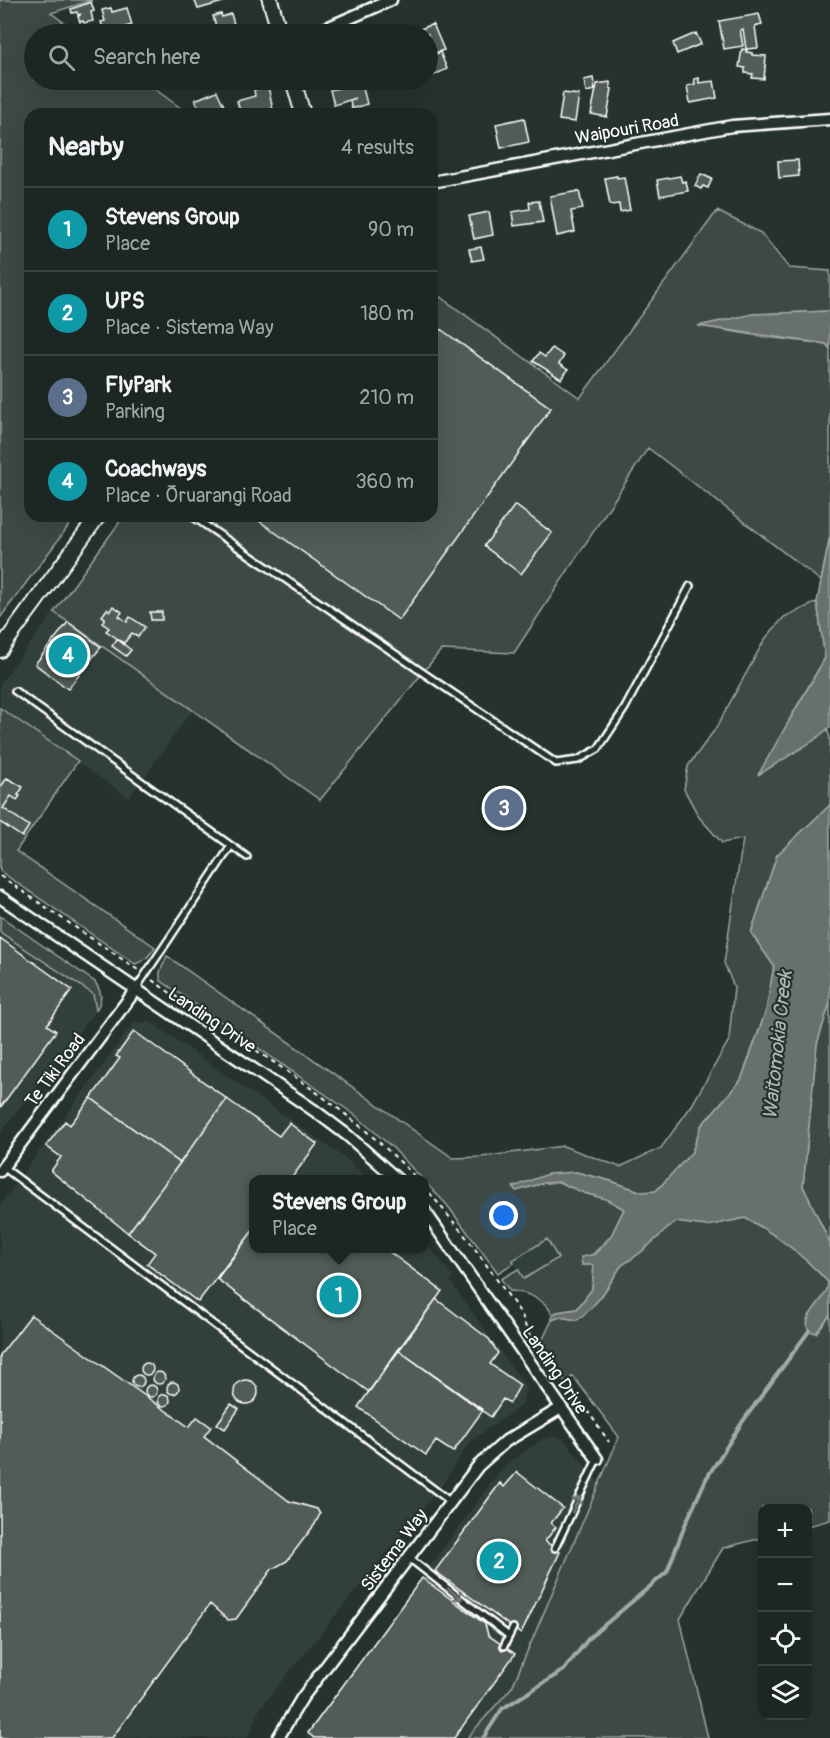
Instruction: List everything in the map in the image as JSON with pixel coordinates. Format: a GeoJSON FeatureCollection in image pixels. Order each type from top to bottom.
{"type":"FeatureCollection","features":[{"type":"Feature","properties":{"kind":"street"},"geometry":{"type":"LineString","coordinates":[[270,0],[277,24]]}},
{"type":"Feature","properties":{"kind":"street"},"geometry":{"type":"LineString","coordinates":[[336,24],[391,0]]}},
{"type":"Feature","properties":{"kind":"street"},"geometry":{"type":"LineString","coordinates":[[296,90],[301,108]]}},
{"type":"Feature","properties":{"kind":"street","name":"Waipouri Road"},"geometry":{"type":"LineString","coordinates":[[438,181],[732,126],[830,119]]}},
{"type":"Feature","properties":{"kind":"street"},"geometry":{"type":"LineString","coordinates":[[0,650],[94,522]]}},
{"type":"Feature","properties":{"kind":"street","name":"Landing Drive"},"geometry":{"type":"LineString","coordinates":[[0,897],[315,1111],[393,1175]]}},
{"type":"Feature","properties":{"kind":"street","name":"Te Tiki Road"},"geometry":{"type":"LineString","coordinates":[[2,1169],[136,988]]}},
{"type":"Feature","properties":{"kind":"street","name":"Landing Drive"},"geometry":{"type":"LineString","coordinates":[[429,1217],[597,1459]]}},
{"type":"Feature","properties":{"kind":"street","name":"Sistema Way"},"geometry":{"type":"LineString","coordinates":[[278,1738],[302,1698],[478,1466],[491,1453],[534,1422],[561,1408]]}},
{"type":"Feature","properties":{"kind":"lane"},"geometry":{"type":"LineString","coordinates":[[201,522],[556,763],[578,760],[598,749],[625,708],[690,586]]}},
{"type":"Feature","properties":{"kind":"lane"},"geometry":{"type":"LineString","coordinates":[[15,691],[247,857]]}},
{"type":"Feature","properties":{"kind":"lane"},"geometry":{"type":"LineString","coordinates":[[136,988],[231,846]]}},
{"type":"Feature","properties":{"kind":"lane"},"geometry":{"type":"LineString","coordinates":[[2,1169],[451,1502]]}},
{"type":"Feature","properties":{"kind":"lane"},"geometry":{"type":"LineString","coordinates":[[555,1548],[597,1459]]}},
{"type":"Feature","properties":{"kind":"lane"},"geometry":{"type":"LineString","coordinates":[[409,1558],[509,1636]]}},
{"type":"Feature","properties":{"kind":"lane"},"geometry":{"type":"LineString","coordinates":[[504,1646],[513,1628]]}},
{"type":"Feature","properties":{"kind":"path"},"geometry":{"type":"LineString","coordinates":[[0,876],[130,965]]}},
{"type":"Feature","properties":{"kind":"path"},"geometry":{"type":"LineString","coordinates":[[162,988],[320,1096],[374,1137],[414,1175]]}},
{"type":"Feature","properties":{"kind":"path"},"geometry":{"type":"LineString","coordinates":[[429,1192],[470,1242],[522,1315],[527,1331],[540,1350],[567,1388],[576,1394],[609,1442]]}},
{"type":"Feature","properties":{"kind":"path"},"geometry":{"type":"LineString","coordinates":[[591,1431],[598,1427]]}},
{"type":"Feature","properties":{"kind":"shaded area"},"geometry":{"type":"Polygon","coordinates":[[[0,0],[92,0],[51,13],[66,24],[24,24],[24,90],[156,90],[181,108],[24,108],[24,522],[72,522],[0,618],[0,0]]]}},
{"type":"Feature","properties":{"kind":"shaded area"},"geometry":{"type":"Polygon","coordinates":[[[717,211],[761,233],[789,268],[830,271],[830,311],[753,314],[700,326],[826,344],[830,349],[830,536],[821,581],[648,448],[514,653],[441,650],[320,800],[54,612],[120,522],[438,522],[438,295],[580,398],[717,211]]]}},
{"type":"Feature","properties":{"kind":"shaded area"},"geometry":{"type":"Polygon","coordinates":[[[817,602],[825,658],[789,720],[813,741],[827,729],[830,738],[830,805],[777,855],[751,933],[774,966],[766,1011],[741,1080],[701,1126],[692,1152],[656,1191],[642,1192],[576,1172],[516,1191],[544,1183],[559,1182],[584,1193],[606,1199],[624,1209],[611,1236],[582,1265],[594,1265],[592,1289],[577,1309],[552,1315],[540,1301],[529,1295],[510,1291],[501,1279],[518,1269],[524,1279],[558,1258],[547,1239],[513,1260],[514,1263],[498,1273],[447,1205],[429,1186],[429,1175],[419,1175],[393,1148],[355,1115],[160,980],[160,972],[167,956],[453,1158],[481,1157],[563,1146],[620,1167],[661,1148],[692,1105],[729,1040],[734,987],[724,963],[743,839],[722,843],[699,817],[684,789],[688,766],[716,728],[765,639],[784,617],[817,602]]]}},
{"type":"Feature","properties":{"kind":"shaded area"},"geometry":{"type":"Polygon","coordinates":[[[54,612],[192,710],[129,798],[0,708],[0,684],[54,612]]]}},
{"type":"Feature","properties":{"kind":"shaded area"},"geometry":{"type":"Polygon","coordinates":[[[0,708],[78,761],[16,851],[155,947],[142,961],[135,964],[0,871],[0,708]]]}},
{"type":"Feature","properties":{"kind":"shaded area"},"geometry":{"type":"Polygon","coordinates":[[[0,916],[95,982],[101,996],[96,1010],[93,994],[0,932],[0,916]]]}},
{"type":"Feature","properties":{"kind":"shaded area"},"geometry":{"type":"Polygon","coordinates":[[[0,932],[93,994],[96,1010],[0,1133],[0,932]]]}},
{"type":"Feature","properties":{"kind":"shaded area"},"geometry":{"type":"Polygon","coordinates":[[[830,1002],[830,1243],[803,1186],[817,1044],[830,1002]]]}},
{"type":"Feature","properties":{"kind":"shaded area"},"geometry":{"type":"Polygon","coordinates":[[[149,1021],[349,1161],[365,1175],[249,1175],[249,1253],[429,1253],[429,1246],[453,1277],[450,1281],[526,1387],[522,1405],[469,1442],[442,1485],[260,1708],[248,1738],[0,1738],[0,1205],[133,1024],[149,1021]]]}},
{"type":"Feature","properties":{"kind":"shaded area"},"geometry":{"type":"Polygon","coordinates":[[[745,1218],[789,1246],[828,1282],[828,1290],[807,1319],[816,1333],[830,1315],[830,1520],[812,1525],[812,1504],[758,1504],[758,1539],[723,1548],[680,1619],[708,1738],[467,1738],[512,1687],[619,1437],[573,1376],[566,1383],[540,1345],[552,1320],[560,1317],[577,1320],[583,1316],[601,1297],[621,1266],[640,1253],[675,1222],[707,1226],[745,1218]]]}},
{"type":"Feature","properties":{"kind":"shaded area"},"geometry":{"type":"Polygon","coordinates":[[[547,1239],[559,1258],[524,1279],[512,1260],[547,1239]]]}},
{"type":"Feature","properties":{"kind":"shaded area"},"geometry":{"type":"Polygon","coordinates":[[[562,1438],[599,1483],[512,1687],[467,1738],[305,1738],[496,1476],[509,1462],[543,1439],[562,1438]]]}},
{"type":"Feature","properties":{"kind":"water"},"geometry":{"type":"Polygon","coordinates":[[[830,311],[830,348],[826,344],[698,326],[753,314],[830,311]]]}},
{"type":"Feature","properties":{"kind":"water"},"geometry":{"type":"Polygon","coordinates":[[[830,536],[830,727],[813,741],[758,775],[825,658],[817,602],[830,536]]]}},
{"type":"Feature","properties":{"kind":"water","name":"Waitomokia Creek"},"geometry":{"type":"Polygon","coordinates":[[[830,805],[830,1002],[817,1044],[803,1186],[830,1243],[830,1315],[816,1333],[809,1331],[808,1318],[824,1295],[828,1282],[790,1246],[745,1218],[707,1226],[675,1222],[640,1253],[621,1266],[601,1297],[583,1316],[577,1320],[560,1317],[552,1320],[552,1315],[557,1312],[577,1309],[592,1289],[594,1265],[582,1265],[581,1257],[595,1254],[611,1236],[624,1209],[606,1199],[584,1193],[559,1182],[544,1183],[516,1191],[513,1187],[548,1174],[576,1172],[642,1192],[656,1191],[692,1152],[701,1126],[741,1080],[766,1011],[774,966],[751,933],[777,855],[830,805]]]}},
{"type":"Feature","properties":{"kind":"building"},"geometry":{"type":"Polygon","coordinates":[[[192,0],[230,0],[198,9],[195,1],[192,0]]]}},
{"type":"Feature","properties":{"kind":"building"},"geometry":{"type":"Polygon","coordinates":[[[91,2],[94,11],[91,12],[93,21],[80,22],[78,17],[81,14],[72,13],[71,9],[91,2]]]}},
{"type":"Feature","properties":{"kind":"building"},"geometry":{"type":"Polygon","coordinates":[[[111,8],[112,12],[127,8],[132,24],[102,24],[101,22],[105,21],[102,10],[111,8]]]}},
{"type":"Feature","properties":{"kind":"building"},"geometry":{"type":"Polygon","coordinates":[[[221,14],[222,17],[231,14],[234,24],[215,24],[213,16],[221,14]]]}},
{"type":"Feature","properties":{"kind":"building"},"geometry":{"type":"Polygon","coordinates":[[[759,14],[762,24],[755,26],[758,48],[746,49],[743,29],[740,30],[743,46],[724,49],[719,21],[759,14]]]}},
{"type":"Feature","properties":{"kind":"building"},"geometry":{"type":"Polygon","coordinates":[[[696,33],[701,44],[677,54],[673,43],[696,33]]]}},
{"type":"Feature","properties":{"kind":"building"},"geometry":{"type":"Polygon","coordinates":[[[438,36],[444,50],[438,52],[438,36]]]}},
{"type":"Feature","properties":{"kind":"building"},"geometry":{"type":"Polygon","coordinates":[[[742,49],[752,55],[766,56],[764,79],[752,78],[753,74],[745,73],[745,68],[739,67],[742,49]]]}},
{"type":"Feature","properties":{"kind":"building"},"geometry":{"type":"Polygon","coordinates":[[[440,52],[447,69],[438,73],[438,53],[440,52]]]}},
{"type":"Feature","properties":{"kind":"building"},"geometry":{"type":"Polygon","coordinates":[[[593,78],[595,90],[586,92],[584,80],[593,78]]]}},
{"type":"Feature","properties":{"kind":"building"},"geometry":{"type":"Polygon","coordinates":[[[699,78],[699,83],[714,81],[717,98],[690,103],[687,86],[695,84],[694,79],[699,78]]]}},
{"type":"Feature","properties":{"kind":"building"},"geometry":{"type":"Polygon","coordinates":[[[610,82],[612,89],[607,117],[591,114],[597,84],[610,82]]]}},
{"type":"Feature","properties":{"kind":"building"},"geometry":{"type":"Polygon","coordinates":[[[254,90],[269,90],[273,108],[239,108],[237,101],[255,96],[254,90]]]}},
{"type":"Feature","properties":{"kind":"building"},"geometry":{"type":"Polygon","coordinates":[[[330,90],[364,90],[367,104],[352,108],[350,101],[356,98],[334,105],[330,90]]]}},
{"type":"Feature","properties":{"kind":"building"},"geometry":{"type":"Polygon","coordinates":[[[217,91],[224,106],[199,108],[195,100],[217,91]]]}},
{"type":"Feature","properties":{"kind":"building"},"geometry":{"type":"Polygon","coordinates":[[[563,93],[579,95],[575,122],[559,120],[563,93]]]}},
{"type":"Feature","properties":{"kind":"building"},"geometry":{"type":"Polygon","coordinates":[[[524,118],[529,142],[501,148],[496,124],[524,118]]]}},
{"type":"Feature","properties":{"kind":"building"},"geometry":{"type":"Polygon","coordinates":[[[798,160],[799,176],[779,178],[778,161],[798,160]]]}},
{"type":"Feature","properties":{"kind":"building"},"geometry":{"type":"Polygon","coordinates":[[[701,174],[712,179],[708,188],[703,186],[701,189],[695,186],[701,174]]]}},
{"type":"Feature","properties":{"kind":"building"},"geometry":{"type":"Polygon","coordinates":[[[617,176],[617,178],[624,177],[630,210],[620,212],[619,204],[610,205],[605,178],[617,176]]]}},
{"type":"Feature","properties":{"kind":"building"},"geometry":{"type":"Polygon","coordinates":[[[680,176],[682,182],[686,181],[688,191],[660,196],[657,180],[680,176]]]}},
{"type":"Feature","properties":{"kind":"building"},"geometry":{"type":"Polygon","coordinates":[[[579,191],[583,209],[571,211],[575,232],[557,236],[550,196],[579,191]]]}},
{"type":"Feature","properties":{"kind":"building"},"geometry":{"type":"Polygon","coordinates":[[[539,201],[543,222],[514,226],[512,212],[530,209],[529,202],[539,201]]]}},
{"type":"Feature","properties":{"kind":"building"},"geometry":{"type":"Polygon","coordinates":[[[489,212],[493,235],[474,239],[469,216],[489,212]]]}},
{"type":"Feature","properties":{"kind":"building"},"geometry":{"type":"Polygon","coordinates":[[[481,247],[484,259],[472,261],[469,249],[481,247]]]}},
{"type":"Feature","properties":{"kind":"building"},"geometry":{"type":"Polygon","coordinates":[[[438,327],[551,408],[399,620],[260,522],[438,522],[438,327]]]}},
{"type":"Feature","properties":{"kind":"building"},"geometry":{"type":"Polygon","coordinates":[[[552,348],[564,356],[559,364],[568,370],[561,379],[533,361],[539,353],[545,357],[552,348]]]}},
{"type":"Feature","properties":{"kind":"building"},"geometry":{"type":"Polygon","coordinates":[[[515,505],[552,533],[521,574],[484,546],[515,505]]]}},
{"type":"Feature","properties":{"kind":"building"},"geometry":{"type":"Polygon","coordinates":[[[113,606],[122,612],[119,616],[127,622],[130,617],[145,627],[138,637],[132,633],[124,643],[106,631],[109,628],[102,623],[105,618],[102,616],[107,609],[110,611],[113,606]]]}},
{"type":"Feature","properties":{"kind":"building"},"geometry":{"type":"Polygon","coordinates":[[[150,612],[162,612],[162,620],[151,620],[150,612]]]}},
{"type":"Feature","properties":{"kind":"building"},"geometry":{"type":"Polygon","coordinates":[[[68,622],[101,647],[68,689],[35,664],[68,622]]]}},
{"type":"Feature","properties":{"kind":"building"},"geometry":{"type":"Polygon","coordinates":[[[117,639],[131,650],[126,656],[112,646],[117,639]]]}},
{"type":"Feature","properties":{"kind":"building"},"geometry":{"type":"Polygon","coordinates":[[[7,778],[23,787],[17,800],[11,796],[3,808],[29,826],[22,837],[0,822],[0,788],[7,778]]]}},
{"type":"Feature","properties":{"kind":"building"},"geometry":{"type":"Polygon","coordinates":[[[0,938],[72,990],[47,1025],[56,1031],[0,1108],[0,938]]]}},
{"type":"Feature","properties":{"kind":"building"},"geometry":{"type":"Polygon","coordinates":[[[134,1031],[227,1099],[180,1163],[91,1098],[120,1058],[116,1056],[134,1031]]]}},
{"type":"Feature","properties":{"kind":"building"},"geometry":{"type":"Polygon","coordinates":[[[91,1098],[180,1163],[128,1233],[51,1171],[61,1157],[46,1146],[65,1121],[70,1125],[91,1098]]]}},
{"type":"Feature","properties":{"kind":"building"},"geometry":{"type":"Polygon","coordinates":[[[227,1099],[279,1136],[289,1123],[317,1144],[294,1175],[249,1175],[249,1236],[198,1302],[147,1264],[155,1253],[128,1233],[227,1099]]]}},
{"type":"Feature","properties":{"kind":"building"},"geometry":{"type":"Polygon","coordinates":[[[249,1236],[249,1253],[391,1253],[442,1291],[369,1392],[217,1279],[249,1236]]]}},
{"type":"Feature","properties":{"kind":"building"},"geometry":{"type":"Polygon","coordinates":[[[436,1299],[489,1339],[498,1353],[490,1364],[520,1385],[510,1403],[503,1399],[491,1417],[398,1350],[436,1299]]]}},
{"type":"Feature","properties":{"kind":"building"},"geometry":{"type":"Polygon","coordinates":[[[31,1315],[189,1427],[197,1417],[211,1427],[204,1436],[289,1501],[317,1509],[320,1514],[287,1561],[272,1569],[236,1619],[228,1620],[210,1604],[112,1738],[0,1738],[0,1355],[31,1315]]]}},
{"type":"Feature","properties":{"kind":"building"},"geometry":{"type":"Polygon","coordinates":[[[398,1350],[483,1410],[453,1452],[436,1441],[426,1455],[358,1407],[398,1350]]]}},
{"type":"Feature","properties":{"kind":"building"},"geometry":{"type":"Polygon","coordinates":[[[149,1363],[153,1369],[149,1375],[145,1375],[141,1367],[149,1363]]]}},
{"type":"Feature","properties":{"kind":"building"},"geometry":{"type":"Polygon","coordinates":[[[161,1372],[165,1378],[161,1384],[157,1384],[153,1376],[161,1372]]]}},
{"type":"Feature","properties":{"kind":"building"},"geometry":{"type":"Polygon","coordinates":[[[140,1375],[144,1381],[140,1387],[136,1387],[132,1379],[140,1375]]]}},
{"type":"Feature","properties":{"kind":"building"},"geometry":{"type":"Polygon","coordinates":[[[246,1380],[255,1383],[258,1392],[255,1401],[246,1404],[237,1401],[234,1392],[237,1383],[246,1380]]]}},
{"type":"Feature","properties":{"kind":"building"},"geometry":{"type":"Polygon","coordinates":[[[175,1382],[179,1388],[175,1394],[171,1394],[167,1386],[175,1382]]]}},
{"type":"Feature","properties":{"kind":"building"},"geometry":{"type":"Polygon","coordinates":[[[153,1385],[157,1391],[153,1397],[149,1397],[145,1389],[153,1385]]]}},
{"type":"Feature","properties":{"kind":"building"},"geometry":{"type":"Polygon","coordinates":[[[166,1394],[170,1400],[166,1406],[162,1406],[158,1398],[166,1394]]]}},
{"type":"Feature","properties":{"kind":"building"},"geometry":{"type":"Polygon","coordinates":[[[231,1404],[239,1409],[225,1429],[217,1424],[231,1404]]]}},
{"type":"Feature","properties":{"kind":"building"},"geometry":{"type":"Polygon","coordinates":[[[517,1472],[563,1508],[551,1523],[556,1527],[545,1541],[560,1552],[521,1634],[435,1571],[500,1483],[504,1487],[517,1472]]]}},
{"type":"Feature","properties":{"kind":"building"},"geometry":{"type":"Polygon","coordinates":[[[422,1578],[485,1624],[488,1635],[515,1654],[454,1738],[314,1738],[308,1733],[422,1578]]]}},
{"type":"Feature","properties":{"kind":"waterway"},"geometry":{"type":"LineString","coordinates":[[483,1738],[502,1709],[564,1670],[589,1638],[667,1572],[706,1479],[743,1421],[809,1331]]}},
{"type":"Feature","properties":{"kind":"place","name":"Coachways"},"geometry":{"type":"Point","coordinates":[68,655]}},
{"type":"Feature","properties":{"kind":"place","name":"FlyPark"},"geometry":{"type":"Point","coordinates":[504,808]}},
{"type":"Feature","properties":{"kind":"place","name":"Stevens Group"},"geometry":{"type":"Point","coordinates":[339,1295]}},
{"type":"Feature","properties":{"kind":"place","name":"UPS"},"geometry":{"type":"Point","coordinates":[499,1561]}}]}
